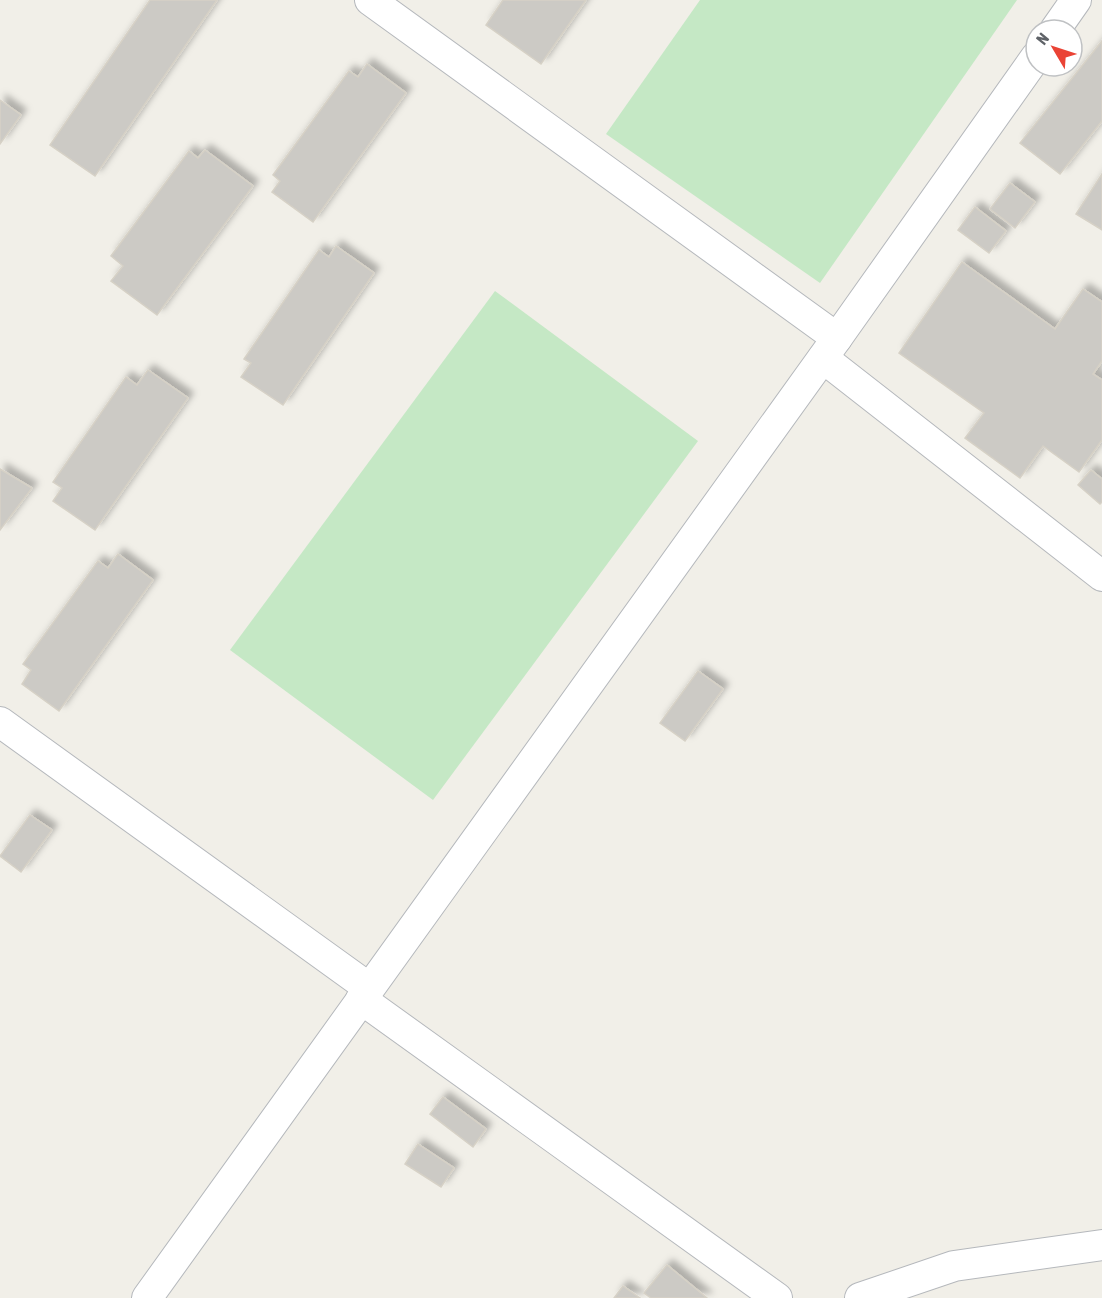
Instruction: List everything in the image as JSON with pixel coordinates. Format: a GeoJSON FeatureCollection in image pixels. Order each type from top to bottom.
{"type":"FeatureCollection","features":[{"type":"Feature","properties":{"kind":"street"},"geometry":{"type":"LineString","coordinates":[[370,0],[830,348],[1102,576]]}},
{"type":"Feature","properties":{"kind":"street"},"geometry":{"type":"LineString","coordinates":[[1063,18],[1076,0]]}},
{"type":"Feature","properties":{"kind":"street"},"geometry":{"type":"LineString","coordinates":[[147,1298],[830,348],[1024,74]]}},
{"type":"Feature","properties":{"kind":"street"},"geometry":{"type":"LineString","coordinates":[[0,722],[777,1298]]}},
{"type":"Feature","properties":{"kind":"street"},"geometry":{"type":"LineString","coordinates":[[860,1298],[954,1266],[1102,1245]]}},
{"type":"Feature","properties":{"kind":"green space"},"geometry":{"type":"Polygon","coordinates":[[[700,0],[1017,0],[820,283],[606,134],[700,0]]]}},
{"type":"Feature","properties":{"kind":"green space"},"geometry":{"type":"Polygon","coordinates":[[[495,291],[698,441],[433,800],[230,650],[495,291]]]}},
{"type":"Feature","properties":{"kind":"building"},"geometry":{"type":"Polygon","coordinates":[[[150,0],[217,0],[95,176],[50,145],[150,0]]]}},
{"type":"Feature","properties":{"kind":"building"},"geometry":{"type":"Polygon","coordinates":[[[503,0],[586,0],[541,64],[486,25],[503,0]]]}},
{"type":"Feature","properties":{"kind":"building"},"geometry":{"type":"Polygon","coordinates":[[[1102,41],[1102,121],[1060,174],[1020,143],[1072,78],[1084,78],[1084,63],[1102,41]]]}},
{"type":"Feature","properties":{"kind":"building"},"geometry":{"type":"Polygon","coordinates":[[[367,64],[406,93],[313,222],[272,192],[280,181],[273,175],[349,71],[358,77],[367,64]]]}},
{"type":"Feature","properties":{"kind":"building"},"geometry":{"type":"Polygon","coordinates":[[[0,100],[21,115],[0,144],[0,100]]]}},
{"type":"Feature","properties":{"kind":"building"},"geometry":{"type":"Polygon","coordinates":[[[205,150],[253,186],[157,315],[111,281],[123,266],[111,256],[189,151],[198,158],[205,150]]]}},
{"type":"Feature","properties":{"kind":"building"},"geometry":{"type":"Polygon","coordinates":[[[1102,174],[1102,230],[1076,214],[1102,174]]]}},
{"type":"Feature","properties":{"kind":"building"},"geometry":{"type":"Polygon","coordinates":[[[1010,183],[1035,202],[1015,228],[990,209],[1010,183]]]}},
{"type":"Feature","properties":{"kind":"building"},"geometry":{"type":"Polygon","coordinates":[[[975,207],[1006,231],[989,253],[958,230],[975,207]]]}},
{"type":"Feature","properties":{"kind":"building"},"geometry":{"type":"Polygon","coordinates":[[[336,246],[374,273],[283,405],[241,377],[251,363],[244,359],[319,250],[329,257],[336,246]]]}},
{"type":"Feature","properties":{"kind":"building"},"geometry":{"type":"Polygon","coordinates":[[[962,262],[1055,329],[1083,289],[1102,302],[1102,361],[1093,374],[1102,380],[1102,440],[1079,472],[1043,446],[1020,478],[965,438],[984,413],[899,353],[962,262]]]}},
{"type":"Feature","properties":{"kind":"building"},"geometry":{"type":"Polygon","coordinates":[[[148,370],[188,398],[95,530],[53,501],[62,488],[53,482],[126,377],[137,385],[148,370]]]}},
{"type":"Feature","properties":{"kind":"building"},"geometry":{"type":"Polygon","coordinates":[[[0,469],[32,488],[0,530],[0,469]]]}},
{"type":"Feature","properties":{"kind":"building"},"geometry":{"type":"Polygon","coordinates":[[[1091,470],[1102,479],[1102,502],[1100,504],[1078,485],[1091,470]]]}},
{"type":"Feature","properties":{"kind":"building"},"geometry":{"type":"Polygon","coordinates":[[[118,554],[153,580],[59,711],[22,684],[31,670],[23,664],[98,561],[108,568],[118,554]]]}},
{"type":"Feature","properties":{"kind":"building"},"geometry":{"type":"Polygon","coordinates":[[[698,671],[723,689],[685,741],[660,723],[698,671]]]}},
{"type":"Feature","properties":{"kind":"building"},"geometry":{"type":"Polygon","coordinates":[[[30,815],[52,830],[21,872],[0,856],[30,815]]]}},
{"type":"Feature","properties":{"kind":"building"},"geometry":{"type":"Polygon","coordinates":[[[443,1097],[486,1129],[473,1147],[430,1114],[443,1097]]]}},
{"type":"Feature","properties":{"kind":"building"},"geometry":{"type":"Polygon","coordinates":[[[418,1144],[454,1168],[441,1187],[405,1164],[418,1144]]]}},
{"type":"Feature","properties":{"kind":"building"},"geometry":{"type":"Polygon","coordinates":[[[667,1265],[707,1298],[651,1298],[644,1293],[667,1265]]]}},
{"type":"Feature","properties":{"kind":"building"},"geometry":{"type":"Polygon","coordinates":[[[623,1286],[640,1298],[614,1298],[623,1286]]]}}]}
